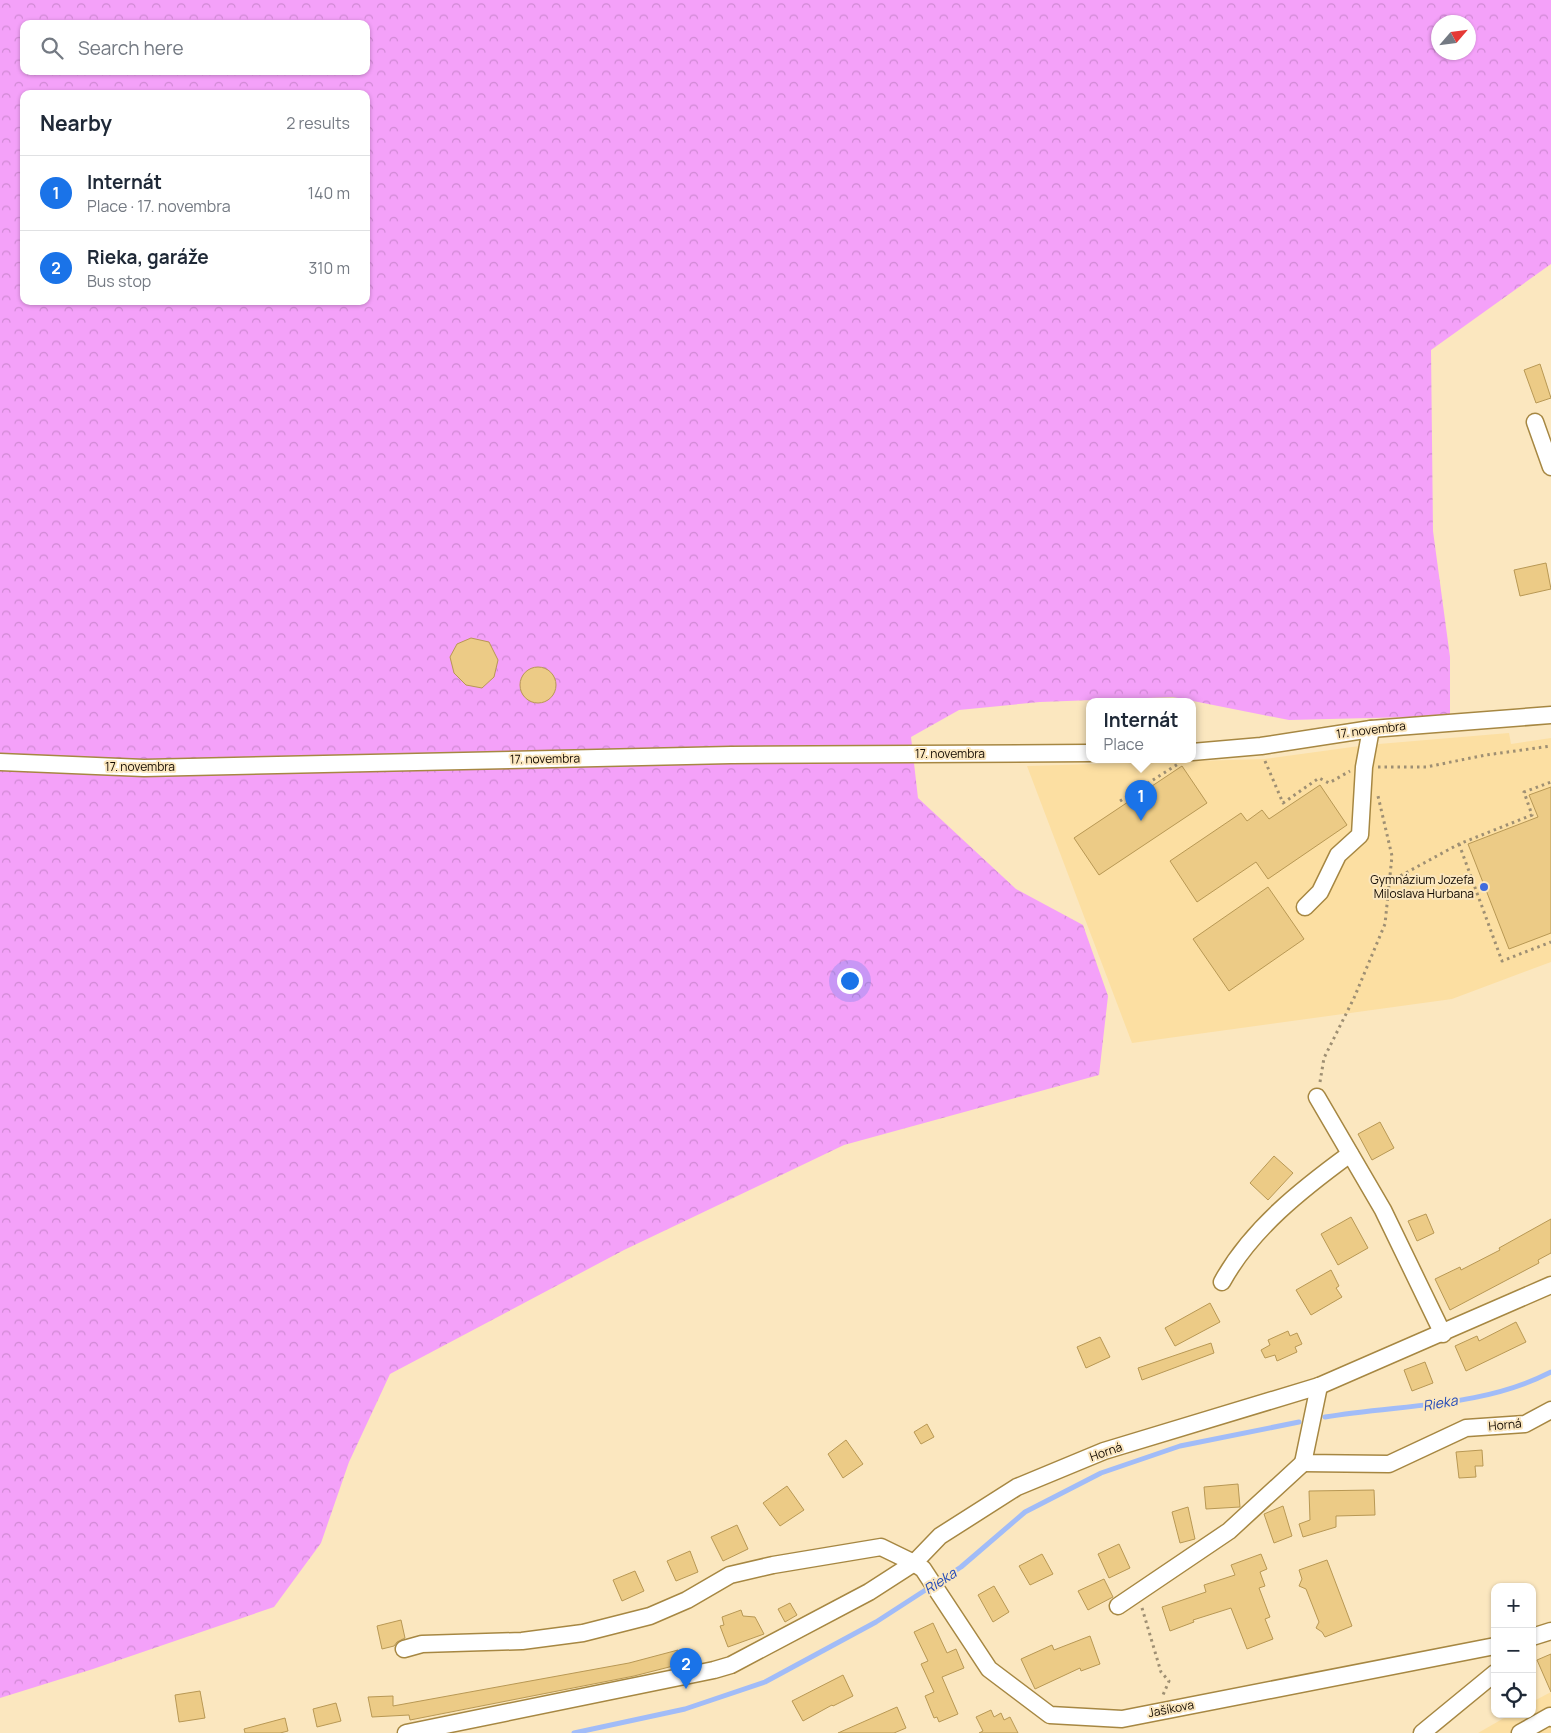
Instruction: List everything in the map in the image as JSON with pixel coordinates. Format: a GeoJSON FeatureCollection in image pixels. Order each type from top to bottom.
{"type":"FeatureCollection","features":[{"type":"Feature","properties":{"kind":"street"},"geometry":{"type":"LineString","coordinates":[[1535,422],[1551,466]]}},
{"type":"Feature","properties":{"kind":"street","name":"17. novembra"},"geometry":{"type":"LineString","coordinates":[[1196,752],[1262,746],[1371,729],[1551,715]]}},
{"type":"Feature","properties":{"kind":"street"},"geometry":{"type":"LineString","coordinates":[[1305,907],[1320,892],[1338,855],[1360,835],[1364,767],[1371,729]]}},
{"type":"Feature","properties":{"kind":"street","name":"17. novembra"},"geometry":{"type":"LineString","coordinates":[[0,762],[144,768],[731,755],[1086,753]]}},
{"type":"Feature","properties":{"kind":"street"},"geometry":{"type":"LineString","coordinates":[[1317,1097],[1383,1210],[1443,1334]]}},
{"type":"Feature","properties":{"kind":"street"},"geometry":{"type":"LineString","coordinates":[[1222,1282],[1235,1258],[1246,1244],[1304,1190],[1350,1154]]}},
{"type":"Feature","properties":{"kind":"street","name":"Horná"},"geometry":{"type":"LineString","coordinates":[[406,1733],[731,1665],[919,1566],[940,1536],[1017,1487],[1104,1451],[1319,1386],[1443,1334],[1551,1285]]}},
{"type":"Feature","properties":{"kind":"street"},"geometry":{"type":"LineString","coordinates":[[1118,1606],[1229,1531],[1303,1463],[1319,1386]]}},
{"type":"Feature","properties":{"kind":"street","name":"Horná"},"geometry":{"type":"LineString","coordinates":[[1303,1463],[1389,1464],[1466,1428],[1525,1424],[1551,1410]]}},
{"type":"Feature","properties":{"kind":"street"},"geometry":{"type":"LineString","coordinates":[[404,1649],[422,1644],[544,1638],[613,1627],[650,1616],[687,1600],[730,1575],[774,1565],[880,1547],[919,1566]]}},
{"type":"Feature","properties":{"kind":"street","name":"Jašíkova"},"geometry":{"type":"LineString","coordinates":[[919,1566],[988,1669],[1050,1715],[1122,1718],[1491,1647]]}},
{"type":"Feature","properties":{"kind":"street"},"geometry":{"type":"LineString","coordinates":[[1536,1636],[1551,1631]]}},
{"type":"Feature","properties":{"kind":"street"},"geometry":{"type":"LineString","coordinates":[[1422,1733],[1491,1676]]}},
{"type":"Feature","properties":{"kind":"street"},"geometry":{"type":"LineString","coordinates":[[1520,1733],[1550,1716],[1551,1718]]}},
{"type":"Feature","properties":{"kind":"path"},"geometry":{"type":"LineString","coordinates":[[1262,746],[1264,759],[1283,802],[1319,778],[1329,783],[1348,772],[1364,767],[1426,767],[1486,755],[1551,746]]}},
{"type":"Feature","properties":{"kind":"path"},"geometry":{"type":"LineString","coordinates":[[1120,801],[1179,763]]}},
{"type":"Feature","properties":{"kind":"path"},"geometry":{"type":"LineString","coordinates":[[1317,1097],[1324,1058],[1354,998],[1385,924],[1392,856],[1381,804],[1364,767]]}},
{"type":"Feature","properties":{"kind":"path"},"geometry":{"type":"LineString","coordinates":[[1389,882],[1458,844],[1532,814],[1524,792],[1551,782]]}},
{"type":"Feature","properties":{"kind":"path"},"geometry":{"type":"LineString","coordinates":[[1458,844],[1502,961],[1551,942]]}},
{"type":"Feature","properties":{"kind":"path"},"geometry":{"type":"LineString","coordinates":[[1138,1593],[1161,1672],[1169,1680],[1160,1701],[1176,1708]]}},
{"type":"Feature","properties":{"kind":"shaded area"},"geometry":{"type":"Polygon","coordinates":[[[1509,733],[1511,744],[1551,738],[1551,962],[1452,999],[1132,1043],[1027,766],[1196,763],[1196,761],[1264,759],[1367,745],[1509,733]]]}},
{"type":"Feature","properties":{"kind":"shaded area"},"geometry":{"type":"Polygon","coordinates":[[[1551,1692],[1551,1733],[1478,1733],[1504,1718],[1536,1718],[1536,1700],[1551,1692]]]}},
{"type":"Feature","properties":{"kind":"green space"},"geometry":{"type":"Polygon","coordinates":[[[0,0],[1551,0],[1551,264],[1431,350],[1433,531],[1450,657],[1450,716],[1289,720],[1196,702],[1196,698],[1086,698],[1086,700],[1040,702],[959,710],[911,737],[918,798],[1016,889],[1083,925],[1108,996],[1099,1075],[844,1145],[624,1250],[390,1374],[349,1462],[321,1543],[274,1607],[93,1669],[0,1698],[0,0]]]}},
{"type":"Feature","properties":{"kind":"building"},"geometry":{"type":"Polygon","coordinates":[[[1540,364],[1551,398],[1536,403],[1524,370],[1540,364]]]}},
{"type":"Feature","properties":{"kind":"building"},"geometry":{"type":"Polygon","coordinates":[[[1546,563],[1551,589],[1520,596],[1514,570],[1546,563]]]}},
{"type":"Feature","properties":{"kind":"building"},"geometry":{"type":"Polygon","coordinates":[[[471,638],[489,642],[498,660],[494,677],[482,688],[466,685],[454,673],[450,657],[457,644],[471,638]]]}},
{"type":"Feature","properties":{"kind":"building"},"geometry":{"type":"Polygon","coordinates":[[[538,667],[545,668],[551,672],[555,678],[555,692],[551,698],[545,702],[538,703],[531,702],[525,698],[521,692],[520,685],[521,678],[525,672],[531,668],[538,667]]]}},
{"type":"Feature","properties":{"kind":"building"},"geometry":{"type":"Polygon","coordinates":[[[1182,766],[1207,803],[1099,875],[1074,838],[1182,766]]]}},
{"type":"Feature","properties":{"kind":"building"},"geometry":{"type":"Polygon","coordinates":[[[1320,785],[1347,825],[1268,879],[1256,862],[1197,902],[1170,861],[1241,813],[1247,821],[1262,810],[1269,819],[1320,785]]]}},
{"type":"Feature","properties":{"kind":"building"},"geometry":{"type":"Polygon","coordinates":[[[1551,787],[1551,933],[1509,949],[1468,844],[1538,817],[1529,795],[1551,787]]]}},
{"type":"Feature","properties":{"kind":"building"},"geometry":{"type":"Polygon","coordinates":[[[1268,887],[1304,939],[1229,991],[1193,939],[1268,887]]]}},
{"type":"Feature","properties":{"kind":"building"},"geometry":{"type":"Polygon","coordinates":[[[1380,1122],[1394,1148],[1372,1160],[1358,1134],[1380,1122]]]}},
{"type":"Feature","properties":{"kind":"building"},"geometry":{"type":"Polygon","coordinates":[[[1274,1156],[1293,1173],[1268,1200],[1250,1183],[1274,1156]]]}},
{"type":"Feature","properties":{"kind":"building"},"geometry":{"type":"Polygon","coordinates":[[[1426,1214],[1434,1233],[1417,1241],[1408,1221],[1426,1214]]]}},
{"type":"Feature","properties":{"kind":"building"},"geometry":{"type":"Polygon","coordinates":[[[1351,1217],[1368,1248],[1338,1265],[1321,1234],[1351,1217]]]}},
{"type":"Feature","properties":{"kind":"building"},"geometry":{"type":"Polygon","coordinates":[[[1551,1219],[1551,1253],[1538,1260],[1539,1263],[1450,1310],[1435,1279],[1460,1267],[1461,1270],[1500,1250],[1499,1248],[1551,1219]]]}},
{"type":"Feature","properties":{"kind":"building"},"geometry":{"type":"Polygon","coordinates":[[[1331,1270],[1339,1286],[1336,1288],[1342,1297],[1311,1315],[1296,1290],[1331,1270]]]}},
{"type":"Feature","properties":{"kind":"building"},"geometry":{"type":"Polygon","coordinates":[[[1210,1303],[1220,1322],[1175,1346],[1165,1328],[1210,1303]]]}},
{"type":"Feature","properties":{"kind":"building"},"geometry":{"type":"Polygon","coordinates":[[[1516,1322],[1526,1342],[1466,1371],[1455,1346],[1477,1336],[1479,1341],[1516,1322]]]}},
{"type":"Feature","properties":{"kind":"building"},"geometry":{"type":"Polygon","coordinates":[[[1288,1331],[1290,1336],[1297,1333],[1302,1344],[1295,1347],[1297,1352],[1277,1361],[1275,1355],[1265,1358],[1261,1350],[1270,1345],[1268,1340],[1288,1331]]]}},
{"type":"Feature","properties":{"kind":"building"},"geometry":{"type":"Polygon","coordinates":[[[1100,1337],[1110,1357],[1086,1368],[1077,1347],[1100,1337]]]}},
{"type":"Feature","properties":{"kind":"building"},"geometry":{"type":"Polygon","coordinates":[[[1211,1343],[1214,1353],[1142,1380],[1138,1368],[1211,1343]]]}},
{"type":"Feature","properties":{"kind":"building"},"geometry":{"type":"Polygon","coordinates":[[[1425,1362],[1433,1383],[1412,1391],[1404,1370],[1425,1362]]]}},
{"type":"Feature","properties":{"kind":"building"},"geometry":{"type":"Polygon","coordinates":[[[927,1424],[934,1437],[921,1444],[914,1432],[927,1424]]]}},
{"type":"Feature","properties":{"kind":"building"},"geometry":{"type":"Polygon","coordinates":[[[846,1440],[863,1464],[843,1478],[828,1454],[846,1440]]]}},
{"type":"Feature","properties":{"kind":"building"},"geometry":{"type":"Polygon","coordinates":[[[1482,1450],[1483,1466],[1475,1466],[1476,1477],[1459,1478],[1456,1452],[1482,1450]]]}},
{"type":"Feature","properties":{"kind":"building"},"geometry":{"type":"Polygon","coordinates":[[[1238,1484],[1240,1507],[1206,1509],[1204,1487],[1238,1484]]]}},
{"type":"Feature","properties":{"kind":"building"},"geometry":{"type":"Polygon","coordinates":[[[787,1486],[804,1510],[780,1526],[763,1503],[787,1486]]]}},
{"type":"Feature","properties":{"kind":"building"},"geometry":{"type":"Polygon","coordinates":[[[1374,1490],[1375,1515],[1336,1516],[1336,1527],[1303,1537],[1299,1524],[1310,1520],[1309,1491],[1374,1490]]]}},
{"type":"Feature","properties":{"kind":"building"},"geometry":{"type":"Polygon","coordinates":[[[1283,1506],[1292,1536],[1274,1543],[1264,1514],[1283,1506]]]}},
{"type":"Feature","properties":{"kind":"building"},"geometry":{"type":"Polygon","coordinates":[[[1188,1507],[1195,1539],[1180,1543],[1172,1512],[1188,1507]]]}},
{"type":"Feature","properties":{"kind":"building"},"geometry":{"type":"Polygon","coordinates":[[[737,1525],[748,1549],[723,1561],[711,1537],[737,1525]]]}},
{"type":"Feature","properties":{"kind":"building"},"geometry":{"type":"Polygon","coordinates":[[[1119,1544],[1130,1568],[1109,1578],[1098,1554],[1119,1544]]]}},
{"type":"Feature","properties":{"kind":"building"},"geometry":{"type":"Polygon","coordinates":[[[690,1551],[698,1572],[676,1581],[667,1561],[690,1551]]]}},
{"type":"Feature","properties":{"kind":"building"},"geometry":{"type":"Polygon","coordinates":[[[1042,1554],[1053,1574],[1030,1585],[1019,1566],[1042,1554]]]}},
{"type":"Feature","properties":{"kind":"building"},"geometry":{"type":"Polygon","coordinates":[[[1261,1554],[1267,1569],[1260,1572],[1265,1586],[1259,1588],[1270,1617],[1265,1619],[1273,1639],[1247,1649],[1231,1608],[1193,1620],[1194,1622],[1170,1631],[1162,1607],[1206,1592],[1204,1585],[1235,1575],[1231,1565],[1261,1554]]]}},
{"type":"Feature","properties":{"kind":"building"},"geometry":{"type":"Polygon","coordinates":[[[1327,1560],[1352,1626],[1325,1637],[1316,1628],[1319,1622],[1306,1589],[1299,1586],[1302,1579],[1299,1570],[1327,1560]]]}},
{"type":"Feature","properties":{"kind":"building"},"geometry":{"type":"Polygon","coordinates":[[[635,1571],[644,1591],[622,1601],[613,1580],[635,1571]]]}},
{"type":"Feature","properties":{"kind":"building"},"geometry":{"type":"Polygon","coordinates":[[[1104,1579],[1113,1597],[1088,1610],[1078,1591],[1104,1579]]]}},
{"type":"Feature","properties":{"kind":"building"},"geometry":{"type":"Polygon","coordinates":[[[994,1586],[1009,1612],[993,1622],[978,1595],[994,1586]]]}},
{"type":"Feature","properties":{"kind":"building"},"geometry":{"type":"Polygon","coordinates":[[[790,1603],[797,1615],[785,1622],[778,1609],[790,1603]]]}},
{"type":"Feature","properties":{"kind":"building"},"geometry":{"type":"Polygon","coordinates":[[[741,1610],[743,1616],[755,1617],[764,1634],[728,1647],[720,1626],[724,1625],[722,1617],[741,1610]]]}},
{"type":"Feature","properties":{"kind":"building"},"geometry":{"type":"Polygon","coordinates":[[[401,1620],[405,1638],[394,1646],[382,1649],[377,1626],[401,1620]]]}},
{"type":"Feature","properties":{"kind":"building"},"geometry":{"type":"Polygon","coordinates":[[[933,1623],[947,1653],[956,1649],[964,1668],[942,1677],[958,1714],[939,1722],[937,1717],[934,1718],[925,1696],[934,1692],[921,1664],[928,1661],[914,1632],[933,1623]]]}},
{"type":"Feature","properties":{"kind":"building"},"geometry":{"type":"Polygon","coordinates":[[[1090,1636],[1100,1664],[1081,1671],[1080,1668],[1035,1689],[1021,1659],[1052,1645],[1054,1650],[1090,1636]]]}},
{"type":"Feature","properties":{"kind":"building"},"geometry":{"type":"Polygon","coordinates":[[[678,1650],[681,1664],[634,1676],[410,1720],[409,1715],[372,1717],[368,1697],[393,1696],[393,1706],[629,1663],[678,1650]]]}},
{"type":"Feature","properties":{"kind":"building"},"geometry":{"type":"Polygon","coordinates":[[[1551,1654],[1551,1692],[1537,1660],[1551,1654]]]}},
{"type":"Feature","properties":{"kind":"building"},"geometry":{"type":"Polygon","coordinates":[[[843,1675],[853,1696],[803,1721],[792,1701],[843,1675]]]}},
{"type":"Feature","properties":{"kind":"building"},"geometry":{"type":"Polygon","coordinates":[[[200,1691],[205,1718],[179,1722],[175,1695],[200,1691]]]}},
{"type":"Feature","properties":{"kind":"building"},"geometry":{"type":"Polygon","coordinates":[[[336,1703],[341,1721],[317,1727],[313,1709],[336,1703]]]}},
{"type":"Feature","properties":{"kind":"building"},"geometry":{"type":"Polygon","coordinates":[[[897,1707],[906,1728],[894,1733],[838,1733],[897,1707]]]}},
{"type":"Feature","properties":{"kind":"building"},"geometry":{"type":"Polygon","coordinates":[[[991,1710],[994,1717],[1001,1713],[1004,1720],[1010,1717],[1018,1733],[979,1733],[983,1731],[976,1717],[991,1710]]]}},
{"type":"Feature","properties":{"kind":"building"},"geometry":{"type":"Polygon","coordinates":[[[285,1718],[288,1731],[280,1733],[245,1733],[244,1729],[285,1718]]]}},
{"type":"Feature","properties":{"kind":"waterway","name":"Rieka"},"geometry":{"type":"LineString","coordinates":[[1325,1417],[1469,1399],[1524,1384],[1551,1372]]}},
{"type":"Feature","properties":{"kind":"waterway","name":"Rieka"},"geometry":{"type":"LineString","coordinates":[[574,1733],[685,1709],[765,1682],[876,1622],[961,1567],[1025,1512],[1101,1473],[1180,1446],[1299,1422]]}},
{"type":"Feature","properties":{"kind":"place","name":"Internát"},"geometry":{"type":"Point","coordinates":[1141,821]}},
{"type":"Feature","properties":{"kind":"place","name":"Gymnázium Jozefa Miloslava Hurbana"},"geometry":{"type":"Point","coordinates":[1484,887]}},
{"type":"Feature","properties":{"kind":"place","name":"Rieka, garáže"},"geometry":{"type":"Point","coordinates":[686,1689]}}]}
